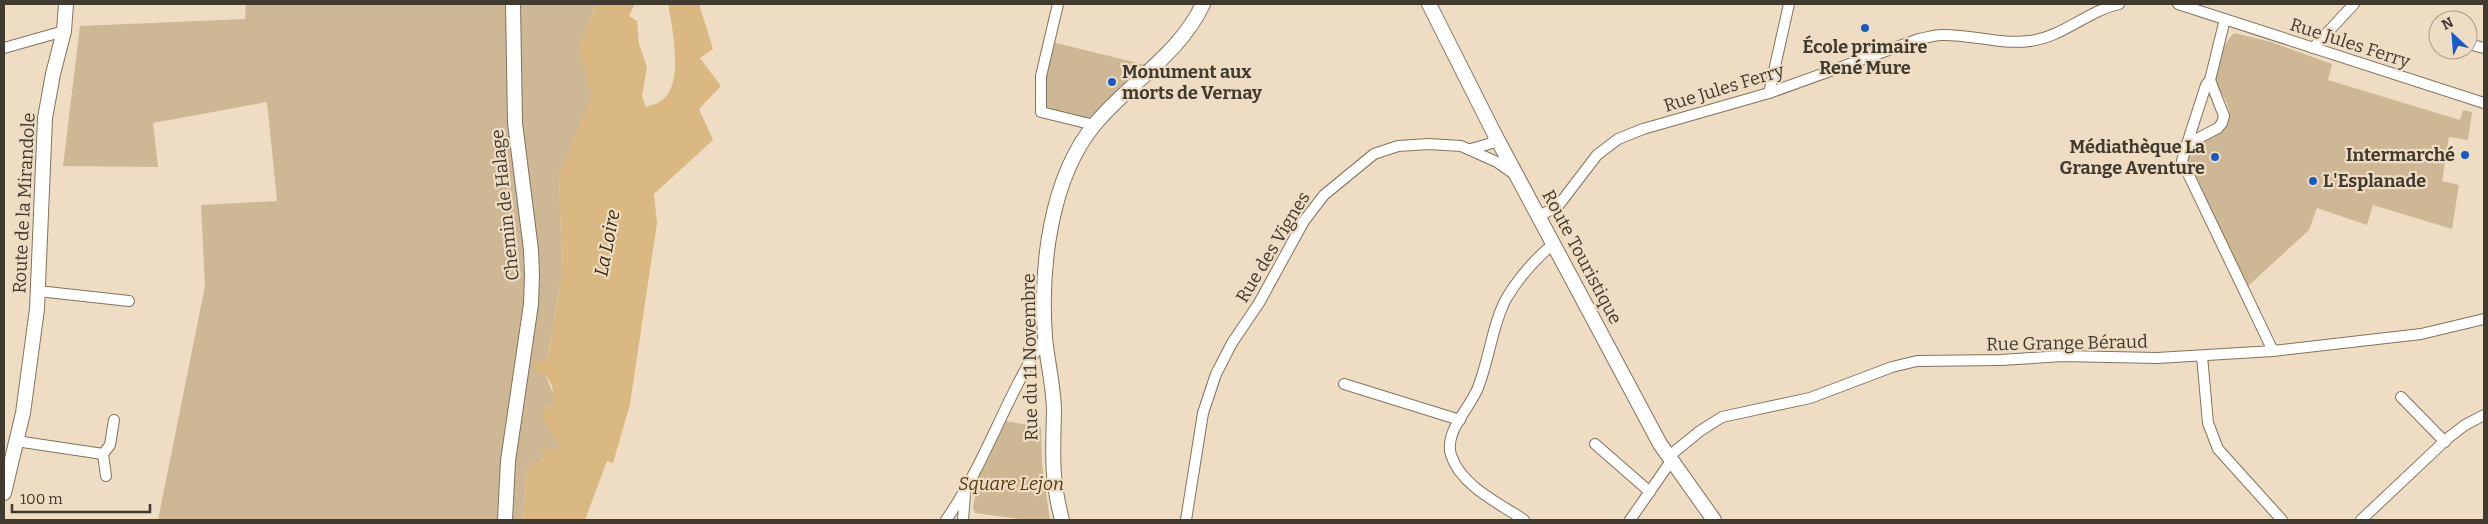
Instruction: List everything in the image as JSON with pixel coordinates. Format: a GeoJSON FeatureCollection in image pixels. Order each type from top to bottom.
{"type":"FeatureCollection","features":[{"type":"Feature","properties":{"kind":"street","name":"Route de la Mirandole"},"geometry":{"type":"LineString","coordinates":[[4,493],[24,404],[38,291],[45,118],[53,74],[64,31],[66,4]]}},
{"type":"Feature","properties":{"kind":"street","name":"Chemin de Halage"},"geometry":{"type":"LineString","coordinates":[[505,520],[508,461],[532,294],[531,250],[515,123],[513,4]]}},
{"type":"Feature","properties":{"kind":"street"},"geometry":{"type":"LineString","coordinates":[[1058,4],[1041,76],[1041,112],[1094,125]]}},
{"type":"Feature","properties":{"kind":"street","name":"Rue du 11 Novembre"},"geometry":{"type":"LineString","coordinates":[[1062,520],[1052,466],[1054,411],[1045,337],[1044,297],[1048,248],[1061,182],[1094,125],[1169,52],[1187,30],[1203,4]]}},
{"type":"Feature","properties":{"kind":"street","name":"Route Touristique"},"geometry":{"type":"LineString","coordinates":[[1429,4],[1495,135],[1670,459],[1714,520]]}},
{"type":"Feature","properties":{"kind":"street"},"geometry":{"type":"LineString","coordinates":[[1769,93],[1789,4]]}},
{"type":"Feature","properties":{"kind":"street","name":"Rue Jules Ferry"},"geometry":{"type":"LineString","coordinates":[[1539,216],[1558,206],[1597,155],[1618,139],[1769,93],[1918,39],[1941,35],[1999,42],[2030,41],[2053,35],[2116,4]]}},
{"type":"Feature","properties":{"kind":"street","name":"Rue Jules Ferry"},"geometry":{"type":"LineString","coordinates":[[2178,4],[2484,103]]}},
{"type":"Feature","properties":{"kind":"street"},"geometry":{"type":"LineString","coordinates":[[2313,48],[2354,4]]}},
{"type":"Feature","properties":{"kind":"street"},"geometry":{"type":"LineString","coordinates":[[2225,19],[2210,80],[2206,85],[2182,161],[2186,173],[2273,351]]}},
{"type":"Feature","properties":{"kind":"street"},"geometry":{"type":"LineString","coordinates":[[4,48],[64,31]]}},
{"type":"Feature","properties":{"kind":"street"},"geometry":{"type":"LineString","coordinates":[[2186,144],[2218,128],[2222,123],[2224,116],[2210,80]]}},
{"type":"Feature","properties":{"kind":"street"},"geometry":{"type":"LineString","coordinates":[[1471,149],[1492,143],[1495,135]]}},
{"type":"Feature","properties":{"kind":"street","name":"Rue des Vignes"},"geometry":{"type":"LineString","coordinates":[[1186,520],[1203,413],[1216,374],[1232,343],[1259,303],[1309,215],[1324,195],[1374,154],[1398,146],[1430,144],[1461,146],[1497,162],[1517,176]]}},
{"type":"Feature","properties":{"kind":"street"},"geometry":{"type":"LineString","coordinates":[[1524,520],[1468,482],[1455,466],[1449,443],[1480,384],[1505,301],[1525,271],[1553,244]]}},
{"type":"Feature","properties":{"kind":"street"},"geometry":{"type":"LineString","coordinates":[[38,291],[129,301]]}},
{"type":"Feature","properties":{"kind":"street"},"geometry":{"type":"LineString","coordinates":[[2481,319],[2484,310]]}},
{"type":"Feature","properties":{"kind":"street","name":"Rue Grange Béraud"},"geometry":{"type":"LineString","coordinates":[[1630,520],[1670,459],[1700,431],[1722,417],[1810,398],[1892,367],[1917,361],[2001,360],[2063,356],[2202,356],[2273,351],[2421,334],[2481,319]]}},
{"type":"Feature","properties":{"kind":"street"},"geometry":{"type":"LineString","coordinates":[[946,520],[965,493],[1018,385],[1045,337]]}},
{"type":"Feature","properties":{"kind":"street"},"geometry":{"type":"LineString","coordinates":[[2202,356],[2208,423],[2218,449],[2282,520]]}},
{"type":"Feature","properties":{"kind":"street"},"geometry":{"type":"LineString","coordinates":[[1344,384],[1460,420]]}},
{"type":"Feature","properties":{"kind":"street"},"geometry":{"type":"LineString","coordinates":[[2401,398],[2445,442]]}},
{"type":"Feature","properties":{"kind":"street"},"geometry":{"type":"LineString","coordinates":[[2361,520],[2445,442],[2465,425],[2484,415]]}},
{"type":"Feature","properties":{"kind":"street"},"geometry":{"type":"LineString","coordinates":[[106,476],[103,454],[110,445],[114,420]]}},
{"type":"Feature","properties":{"kind":"street"},"geometry":{"type":"LineString","coordinates":[[16,442],[103,454]]}},
{"type":"Feature","properties":{"kind":"street"},"geometry":{"type":"LineString","coordinates":[[1596,444],[1650,492]]}},
{"type":"Feature","properties":{"kind":"street"},"geometry":{"type":"LineString","coordinates":[[963,520],[965,493]]}},
{"type":"Feature","properties":{"kind":"green space"},"geometry":{"type":"Polygon","coordinates":[[[246,4],[596,4],[579,48],[593,95],[559,174],[562,273],[545,373],[556,401],[555,406],[544,408],[562,447],[527,469],[523,520],[158,520],[205,286],[201,205],[277,201],[267,102],[153,123],[158,167],[63,166],[80,26],[245,19],[246,4]]]}},
{"type":"Feature","properties":{"kind":"green space"},"geometry":{"type":"Polygon","coordinates":[[[2234,33],[2271,42],[2332,64],[2328,80],[2460,120],[2463,110],[2472,112],[2468,140],[2449,137],[2442,181],[2459,185],[2452,229],[2373,205],[2367,225],[2317,208],[2309,230],[2247,287],[2188,162],[2189,154],[2193,148],[2198,143],[2218,132],[2230,116],[2227,105],[2216,83],[2215,72],[2220,53],[2234,33]]]}},
{"type":"Feature","properties":{"kind":"green space"},"geometry":{"type":"Polygon","coordinates":[[[1052,42],[1146,65],[1090,119],[1046,109],[1045,77],[1052,42]]]}},
{"type":"Feature","properties":{"kind":"green space","name":"Square Lejon"},"geometry":{"type":"Polygon","coordinates":[[[1005,421],[1041,427],[1042,464],[1050,520],[1028,520],[975,513],[973,508],[975,496],[970,495],[1005,421]]]}},
{"type":"Feature","properties":{"kind":"water","name":"La Loire"},"geometry":{"type":"Polygon","coordinates":[[[596,4],[635,4],[629,16],[637,21],[639,44],[647,67],[642,96],[646,107],[661,101],[673,83],[675,56],[668,4],[699,4],[713,49],[700,58],[721,86],[699,109],[713,140],[654,194],[657,223],[630,404],[613,463],[607,461],[585,520],[523,520],[527,469],[534,461],[543,460],[541,446],[555,450],[561,447],[543,420],[544,408],[555,406],[552,386],[545,373],[536,373],[535,364],[548,357],[562,273],[559,174],[592,95],[579,48],[596,4]]]}},
{"type":"Feature","properties":{"kind":"place","name":"École primaire René Mure"},"geometry":{"type":"Point","coordinates":[1865,28]}},
{"type":"Feature","properties":{"kind":"place","name":"Monument aux morts de Vernay"},"geometry":{"type":"Point","coordinates":[1112,82]}},
{"type":"Feature","properties":{"kind":"place","name":"Intermarché"},"geometry":{"type":"Point","coordinates":[2465,155]}},
{"type":"Feature","properties":{"kind":"place","name":"Médiathèque La Grange Aventure"},"geometry":{"type":"Point","coordinates":[2215,157]}},
{"type":"Feature","properties":{"kind":"place","name":"L'Esplanade"},"geometry":{"type":"Point","coordinates":[2313,181]}}]}
